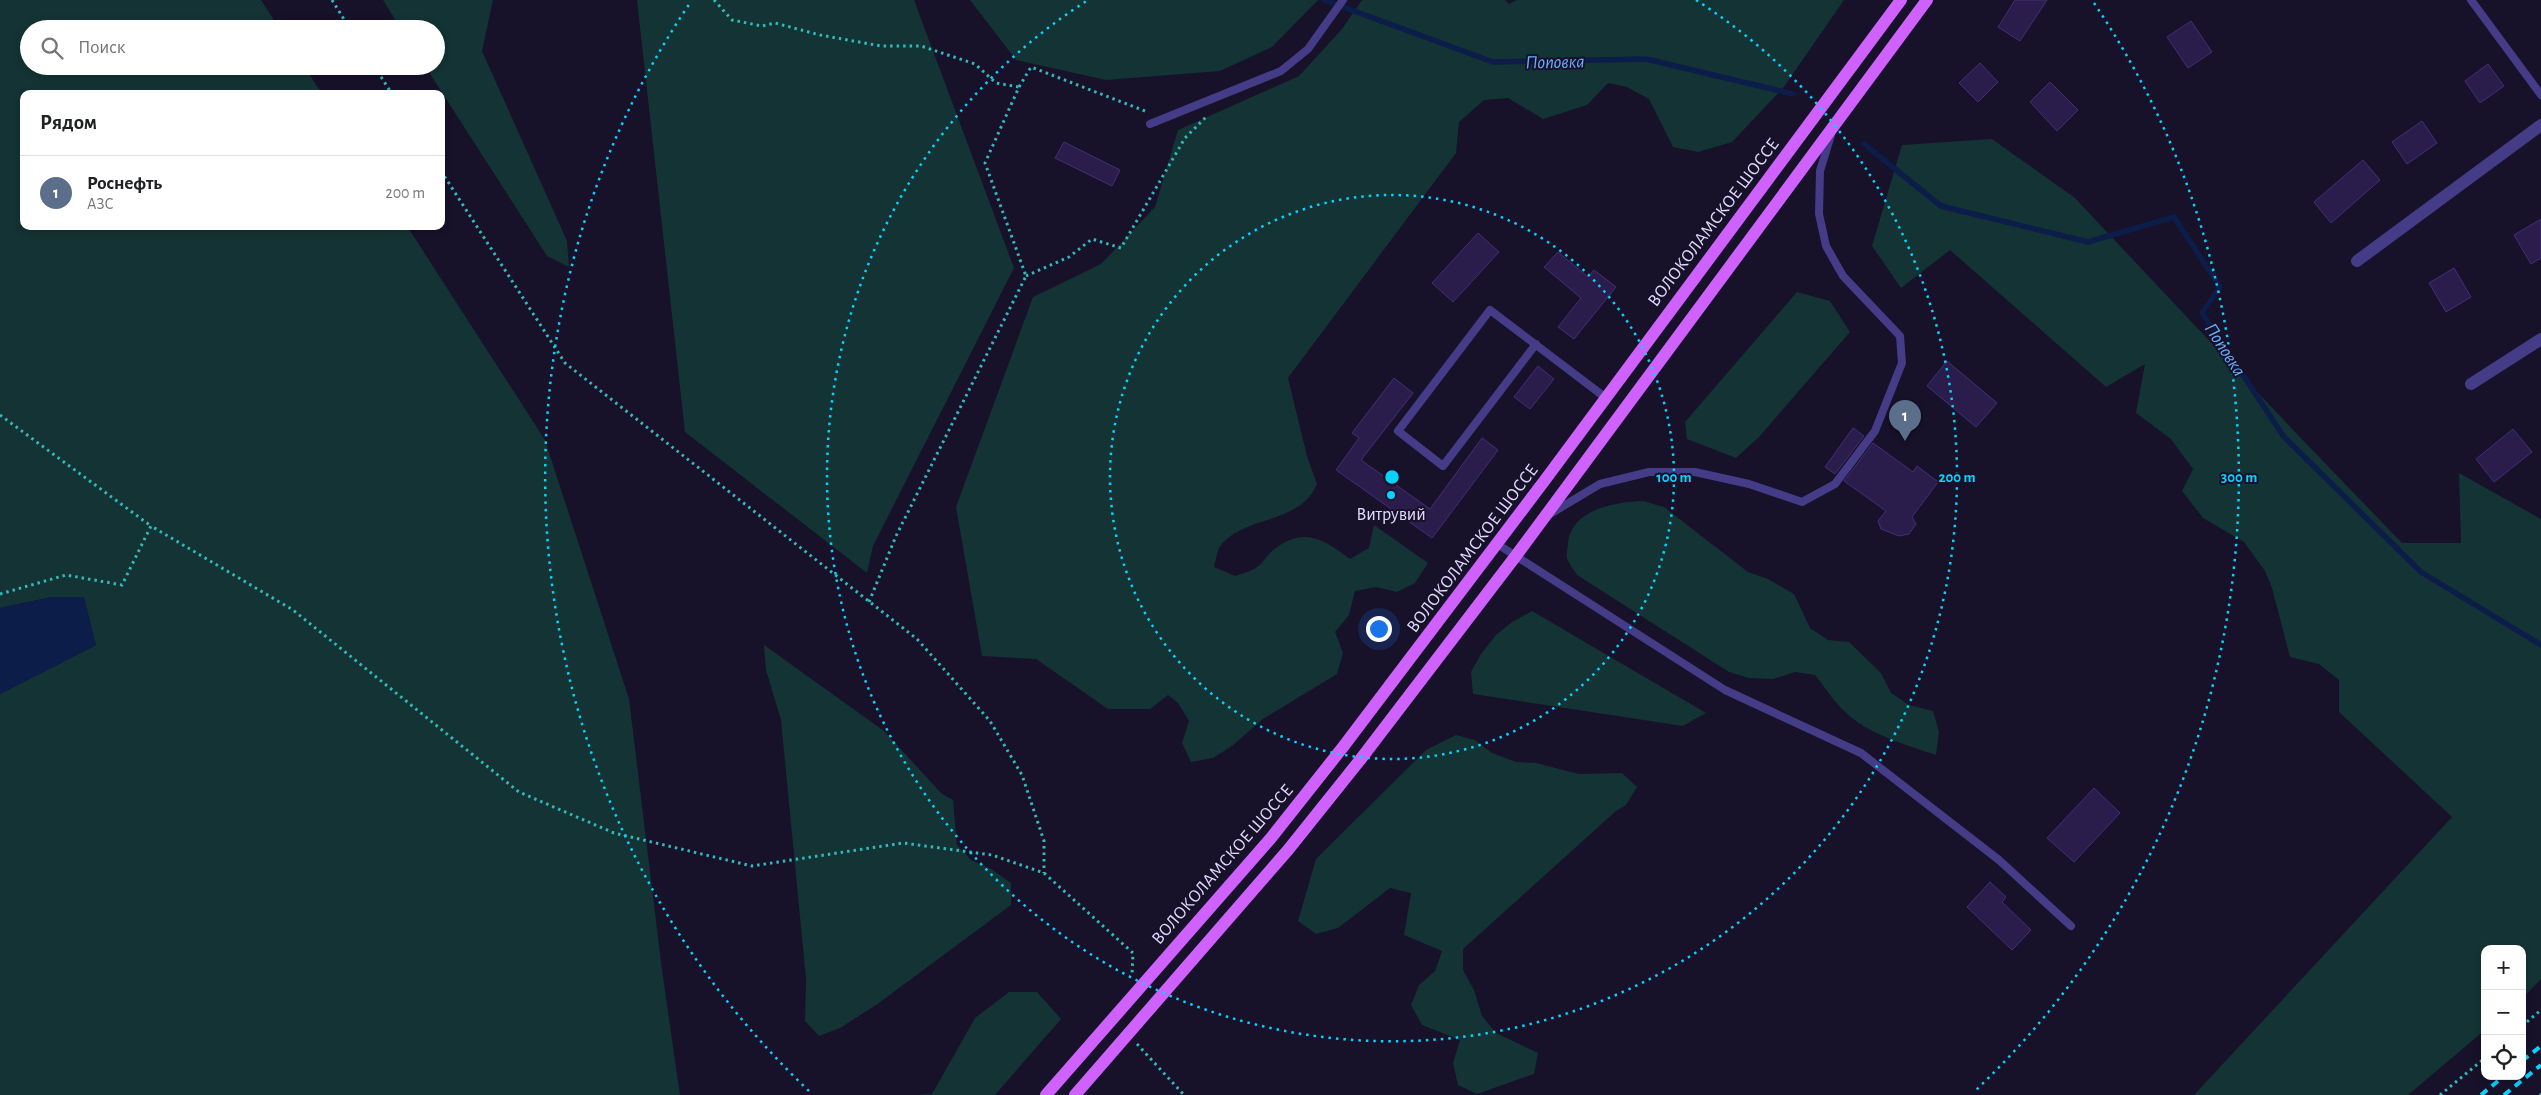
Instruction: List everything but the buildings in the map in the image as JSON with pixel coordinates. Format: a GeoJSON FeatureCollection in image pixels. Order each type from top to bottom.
{"type":"FeatureCollection","features":[{"type":"Feature","properties":{"kind":"main road","name":"ВОЛОКОЛАМСКОЕ ШОССЕ"},"geometry":{"type":"LineString","coordinates":[[1046,1095],[1271,838],[1385,693],[1900,0]]}},
{"type":"Feature","properties":{"kind":"main road"},"geometry":{"type":"LineString","coordinates":[[1075,1095],[1288,850],[1360,760],[1515,557],[1927,0]]}},
{"type":"Feature","properties":{"kind":"street"},"geometry":{"type":"LineString","coordinates":[[2357,261],[2541,125]]}},
{"type":"Feature","properties":{"kind":"street"},"geometry":{"type":"LineString","coordinates":[[2471,384],[2541,339]]}},
{"type":"Feature","properties":{"kind":"lane"},"geometry":{"type":"LineString","coordinates":[[1150,124],[1282,72],[1308,49],[1344,0]]}},
{"type":"Feature","properties":{"kind":"lane"},"geometry":{"type":"LineString","coordinates":[[2471,0],[2541,95]]}},
{"type":"Feature","properties":{"kind":"lane"},"geometry":{"type":"LineString","coordinates":[[1544,518],[1600,484],[1649,472],[1695,472],[1749,484],[1802,502],[1835,484],[1875,431],[1902,363],[1900,336],[1843,276],[1826,246],[1819,214],[1820,172],[1834,125]]}},
{"type":"Feature","properties":{"kind":"lane"},"geometry":{"type":"LineString","coordinates":[[1536,344],[1443,466],[1398,431],[1490,310],[1536,344],[1606,398]]}},
{"type":"Feature","properties":{"kind":"lane"},"geometry":{"type":"LineString","coordinates":[[1497,544],[1725,690],[1861,753],[1999,860],[2071,926]]}},
{"type":"Feature","properties":{"kind":"path"},"geometry":{"type":"LineString","coordinates":[[332,0],[344,20]]}},
{"type":"Feature","properties":{"kind":"path"},"geometry":{"type":"LineString","coordinates":[[714,0],[732,20],[762,26],[775,23],[820,35],[881,46],[921,46],[975,64],[996,83],[1018,87]]}},
{"type":"Feature","properties":{"kind":"path"},"geometry":{"type":"LineString","coordinates":[[1026,276],[985,163],[1018,87],[1032,67],[1164,119]]}},
{"type":"Feature","properties":{"kind":"path"},"geometry":{"type":"LineString","coordinates":[[380,75],[389,90]]}},
{"type":"Feature","properties":{"kind":"path"},"geometry":{"type":"LineString","coordinates":[[869,602],[896,536],[1026,276],[1069,257],[1092,239],[1121,248],[1185,138],[1212,111]]}},
{"type":"Feature","properties":{"kind":"path"},"geometry":{"type":"LineString","coordinates":[[445,177],[565,363],[917,639],[990,721],[1022,775],[1044,841],[1044,873]]}},
{"type":"Feature","properties":{"kind":"path"},"geometry":{"type":"LineString","coordinates":[[0,415],[151,526],[293,610],[519,792],[614,834],[752,866],[903,843],[992,855],[1044,873],[1133,953]]}},
{"type":"Feature","properties":{"kind":"path"},"geometry":{"type":"LineString","coordinates":[[0,594],[66,575],[122,585],[151,526]]}},
{"type":"Feature","properties":{"kind":"path"},"geometry":{"type":"LineString","coordinates":[[2526,1023],[2541,1010]]}},
{"type":"Feature","properties":{"kind":"path"},"geometry":{"type":"LineString","coordinates":[[1127,1033],[1184,1095]]}},
{"type":"Feature","properties":{"kind":"path"},"geometry":{"type":"LineString","coordinates":[[2440,1095],[2481,1061]]}},
{"type":"Feature","properties":{"kind":"green space"},"geometry":{"type":"Polygon","coordinates":[[[0,0],[261,0],[274,20],[20,20],[20,75],[310,75],[319,90],[20,90],[20,230],[410,230],[545,440],[629,699],[662,970],[680,1095],[0,1095],[0,694],[96,645],[52,597],[0,608],[0,0]]]}},
{"type":"Feature","properties":{"kind":"green space"},"geometry":{"type":"Polygon","coordinates":[[[383,0],[493,0],[482,51],[567,241],[569,267],[547,256],[445,97],[445,90],[440,90],[431,75],[445,75],[445,20],[395,20],[383,0]]]}},
{"type":"Feature","properties":{"kind":"green space"},"geometry":{"type":"Polygon","coordinates":[[[637,0],[914,0],[1014,268],[873,546],[867,573],[685,432],[637,0]]]}},
{"type":"Feature","properties":{"kind":"green space"},"geometry":{"type":"Polygon","coordinates":[[[970,0],[1318,0],[1272,47],[1220,71],[1106,80],[1016,60],[970,0]]]}},
{"type":"Feature","properties":{"kind":"green space"},"geometry":{"type":"Polygon","coordinates":[[[1362,0],[1505,0],[1509,4],[1517,0],[1844,0],[1783,88],[1732,142],[1698,152],[1673,147],[1649,99],[1627,87],[1608,83],[1587,105],[1543,119],[1508,98],[1484,100],[1459,122],[1456,153],[1288,378],[1307,456],[1317,484],[1309,497],[1298,506],[1286,513],[1245,528],[1232,535],[1221,545],[1214,567],[1235,576],[1255,569],[1273,550],[1284,543],[1294,538],[1304,537],[1322,541],[1350,559],[1369,548],[1374,525],[1428,563],[1415,583],[1397,592],[1376,587],[1355,591],[1349,615],[1335,632],[1343,653],[1337,674],[1263,719],[1232,746],[1213,758],[1191,762],[1182,743],[1189,721],[1178,703],[1168,695],[1150,709],[1108,709],[1036,659],[982,656],[956,507],[1033,297],[1101,264],[1155,207],[1178,130],[1299,76],[1342,29],[1362,0]]]}},
{"type":"Feature","properties":{"kind":"green space"},"geometry":{"type":"Polygon","coordinates":[[[1992,139],[2075,198],[2402,543],[2461,543],[2459,473],[2541,519],[2541,979],[2526,995],[2526,945],[2481,945],[2481,1033],[2408,1095],[2194,1095],[2452,817],[2339,712],[2339,680],[2319,664],[2290,657],[2272,588],[2265,571],[2244,542],[2203,518],[2182,491],[2193,469],[2171,439],[2136,413],[2145,364],[2106,387],[1950,250],[1901,288],[1872,246],[1902,145],[1992,139]]]}},
{"type":"Feature","properties":{"kind":"green space"},"geometry":{"type":"Polygon","coordinates":[[[1797,292],[1830,301],[1850,332],[1759,437],[1736,458],[1687,439],[1685,422],[1797,292]]]}},
{"type":"Feature","properties":{"kind":"green space"},"geometry":{"type":"Polygon","coordinates":[[[1643,501],[1664,507],[1748,572],[1768,579],[1794,594],[1810,628],[1828,640],[1849,642],[1881,673],[1891,693],[1909,705],[1933,711],[1939,732],[1936,755],[1886,737],[1862,725],[1838,705],[1815,675],[1795,672],[1773,679],[1749,678],[1729,672],[1577,575],[1567,555],[1571,531],[1578,522],[1597,509],[1621,503],[1643,501]]]}},
{"type":"Feature","properties":{"kind":"green space"},"geometry":{"type":"Polygon","coordinates":[[[1532,611],[1706,713],[1683,726],[1473,694],[1471,672],[1481,654],[1496,635],[1512,622],[1532,611]]]}},
{"type":"Feature","properties":{"kind":"green space"},"geometry":{"type":"Polygon","coordinates":[[[764,645],[884,731],[942,794],[953,800],[957,845],[971,860],[991,869],[1011,883],[1011,905],[876,1005],[840,1028],[819,1036],[805,1021],[806,979],[781,720],[766,670],[764,645]]]}},
{"type":"Feature","properties":{"kind":"green space"},"geometry":{"type":"Polygon","coordinates":[[[1456,735],[1475,740],[1492,753],[1516,762],[1536,763],[1579,774],[1622,773],[1637,787],[1626,805],[1616,811],[1463,949],[1463,970],[1474,990],[1482,1016],[1496,1033],[1538,1053],[1534,1074],[1477,1094],[1458,1085],[1453,1063],[1460,1040],[1422,1025],[1411,1005],[1419,985],[1435,971],[1442,951],[1404,935],[1411,893],[1390,888],[1338,928],[1316,934],[1298,921],[1316,859],[1426,750],[1456,735]]]}},
{"type":"Feature","properties":{"kind":"green space"},"geometry":{"type":"Polygon","coordinates":[[[1009,992],[1037,992],[1061,1019],[995,1095],[917,1095],[932,1094],[975,1018],[1009,992]]]}},
{"type":"Feature","properties":{"kind":"water"},"geometry":{"type":"Polygon","coordinates":[[[52,597],[84,597],[96,645],[0,694],[0,608],[52,597]]]}},
{"type":"Feature","properties":{"kind":"waterway","name":"Поповка"},"geometry":{"type":"LineString","coordinates":[[1324,0],[1493,62],[1646,59],[1793,94]]}},
{"type":"Feature","properties":{"kind":"waterway","name":"Поповка"},"geometry":{"type":"LineString","coordinates":[[1864,144],[1941,206],[2088,242],[2174,217],[2220,287],[2202,313],[2284,437],[2421,572],[2541,645]]}},
{"type":"Feature","properties":{"kind":"railway"},"geometry":{"type":"LineString","coordinates":[[2526,1058],[2541,1046]]}},
{"type":"Feature","properties":{"kind":"railway"},"geometry":{"type":"LineString","coordinates":[[2504,1095],[2541,1065]]}},
{"type":"Feature","properties":{"kind":"railway"},"geometry":{"type":"LineString","coordinates":[[2481,1095],[2499,1080]]}},
{"type":"Feature","properties":{"kind":"place","name":"Роснефть"},"geometry":{"type":"Point","coordinates":[1905,441]}},
{"type":"Feature","properties":{"kind":"place","name":"Витрувий"},"geometry":{"type":"Point","coordinates":[1391,495]}}]}
